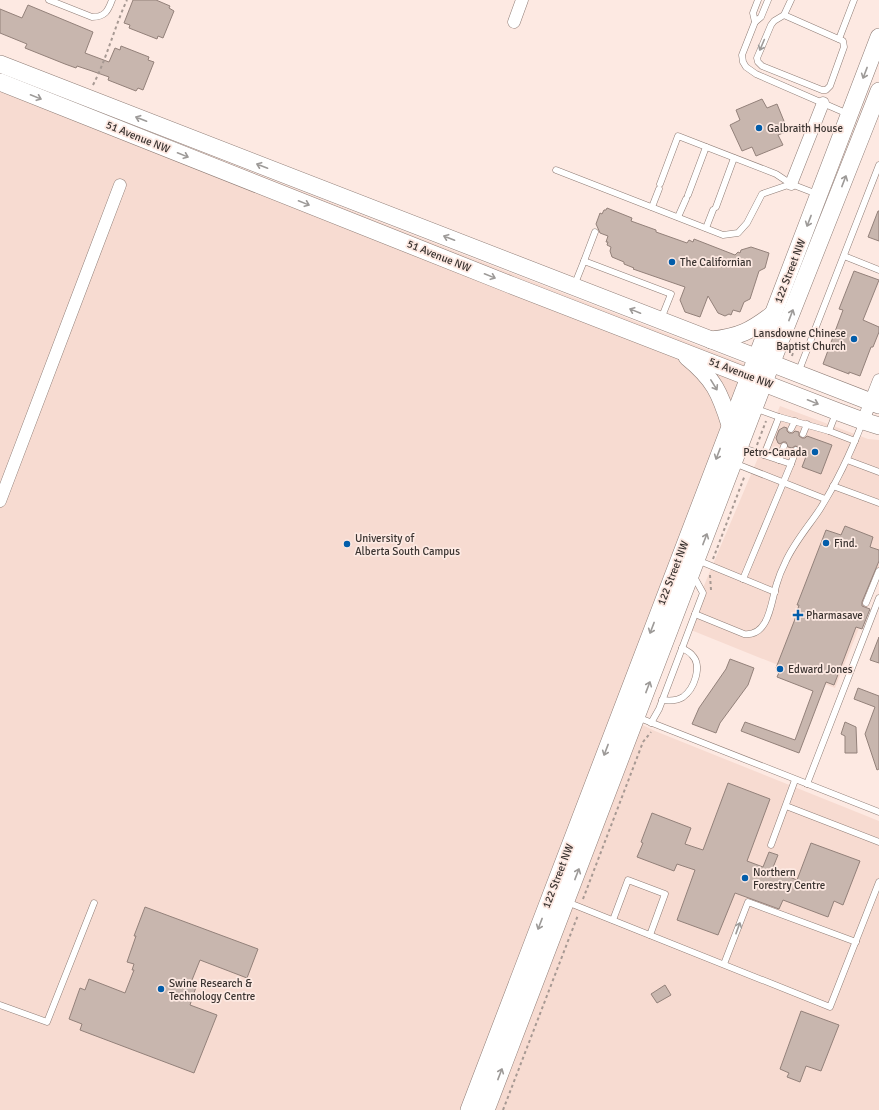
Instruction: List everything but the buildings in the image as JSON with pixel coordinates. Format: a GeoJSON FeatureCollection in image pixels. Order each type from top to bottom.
{"type":"FeatureCollection","features":[{"type":"Feature","properties":{"kind":"main road","name":"122 Street NW"},"geometry":{"type":"LineString","coordinates":[[468,1110],[879,37]]}},
{"type":"Feature","properties":{"kind":"main road","name":"51 Avenue NW"},"geometry":{"type":"LineString","coordinates":[[0,64],[710,340],[752,367],[768,374],[836,411],[871,424]]}},
{"type":"Feature","properties":{"kind":"main road","name":"51 Avenue NW"},"geometry":{"type":"LineString","coordinates":[[0,82],[633,332],[676,348],[752,367]]}},
{"type":"Feature","properties":{"kind":"main road","name":"122 Street NW"},"geometry":{"type":"LineString","coordinates":[[486,1110],[573,904],[644,720],[694,567],[754,408],[879,91]]}},
{"type":"Feature","properties":{"kind":"main road"},"geometry":{"type":"LineString","coordinates":[[710,340],[741,335],[756,327],[773,314]]}},
{"type":"Feature","properties":{"kind":"main road"},"geometry":{"type":"LineString","coordinates":[[633,332],[651,335],[752,367]]}},
{"type":"Feature","properties":{"kind":"main road"},"geometry":{"type":"LineString","coordinates":[[676,348],[710,378],[720,394],[730,425]]}},
{"type":"Feature","properties":{"kind":"main road","name":"51 Avenue NW"},"geometry":{"type":"LineString","coordinates":[[768,374],[798,374],[875,404]]}},
{"type":"Feature","properties":{"kind":"main road"},"geometry":{"type":"LineString","coordinates":[[768,374],[783,381],[818,388],[838,390]]}},
{"type":"Feature","properties":{"kind":"street"},"geometry":{"type":"LineString","coordinates":[[514,22],[522,0]]}},
{"type":"Feature","properties":{"kind":"street"},"geometry":{"type":"LineString","coordinates":[[790,184],[823,103]]}},
{"type":"Feature","properties":{"kind":"street"},"geometry":{"type":"LineString","coordinates":[[0,501],[120,185]]}},
{"type":"Feature","properties":{"kind":"street"},"geometry":{"type":"LineString","coordinates":[[871,424],[879,380]]}},
{"type":"Feature","properties":{"kind":"lane"},"geometry":{"type":"LineString","coordinates":[[49,0],[92,17],[100,17],[104,14],[112,0]]}},
{"type":"Feature","properties":{"kind":"lane"},"geometry":{"type":"LineString","coordinates":[[755,22],[753,13],[758,0]]}},
{"type":"Feature","properties":{"kind":"lane"},"geometry":{"type":"LineString","coordinates":[[768,0],[761,17],[755,22],[742,55],[743,62],[746,67],[756,74],[849,114]]}},
{"type":"Feature","properties":{"kind":"lane"},"geometry":{"type":"LineString","coordinates":[[784,15],[843,41],[844,47],[830,86],[826,90],[822,90],[762,66],[758,62],[757,58],[771,25],[774,21],[784,15],[791,0]]}},
{"type":"Feature","properties":{"kind":"lane"},"geometry":{"type":"LineString","coordinates":[[839,39],[854,0]]}},
{"type":"Feature","properties":{"kind":"lane"},"geometry":{"type":"LineString","coordinates":[[652,207],[678,136],[776,174],[790,184],[819,195]]}},
{"type":"Feature","properties":{"kind":"lane"},"geometry":{"type":"LineString","coordinates":[[678,217],[706,147]]}},
{"type":"Feature","properties":{"kind":"lane"},"geometry":{"type":"LineString","coordinates":[[706,228],[734,158]]}},
{"type":"Feature","properties":{"kind":"lane"},"geometry":{"type":"LineString","coordinates":[[798,374],[879,165]]}},
{"type":"Feature","properties":{"kind":"lane"},"geometry":{"type":"LineString","coordinates":[[556,170],[723,234],[738,233],[747,224],[762,194],[790,184]]}},
{"type":"Feature","properties":{"kind":"lane"},"geometry":{"type":"LineString","coordinates":[[574,287],[595,232]]}},
{"type":"Feature","properties":{"kind":"lane"},"geometry":{"type":"LineString","coordinates":[[844,256],[879,270]]}},
{"type":"Feature","properties":{"kind":"lane"},"geometry":{"type":"LineString","coordinates":[[584,261],[671,294],[661,321]]}},
{"type":"Feature","properties":{"kind":"lane"},"geometry":{"type":"LineString","coordinates":[[754,408],[830,430],[855,441]]}},
{"type":"Feature","properties":{"kind":"lane"},"geometry":{"type":"LineString","coordinates":[[830,430],[836,411]]}},
{"type":"Feature","properties":{"kind":"lane"},"geometry":{"type":"LineString","coordinates":[[764,455],[778,416]]}},
{"type":"Feature","properties":{"kind":"lane"},"geometry":{"type":"LineString","coordinates":[[791,429],[795,421]]}},
{"type":"Feature","properties":{"kind":"lane"},"geometry":{"type":"LineString","coordinates":[[803,434],[808,424]]}},
{"type":"Feature","properties":{"kind":"lane"},"geometry":{"type":"LineString","coordinates":[[695,614],[744,634],[756,632],[764,624],[786,562],[834,486],[855,441],[871,424]]}},
{"type":"Feature","properties":{"kind":"lane"},"geometry":{"type":"LineString","coordinates":[[779,460],[784,446]]}},
{"type":"Feature","properties":{"kind":"lane"},"geometry":{"type":"LineString","coordinates":[[740,447],[791,464]]}},
{"type":"Feature","properties":{"kind":"lane"},"geometry":{"type":"LineString","coordinates":[[743,579],[796,450]]}},
{"type":"Feature","properties":{"kind":"lane"},"geometry":{"type":"LineString","coordinates":[[847,460],[879,472]]}},
{"type":"Feature","properties":{"kind":"lane"},"geometry":{"type":"LineString","coordinates":[[733,463],[826,499]]}},
{"type":"Feature","properties":{"kind":"lane"},"geometry":{"type":"LineString","coordinates":[[834,486],[879,503]]}},
{"type":"Feature","properties":{"kind":"lane"},"geometry":{"type":"LineString","coordinates":[[694,567],[743,579],[775,592]]}},
{"type":"Feature","properties":{"kind":"lane"},"geometry":{"type":"LineString","coordinates":[[644,720],[659,709],[702,593],[694,567]]}},
{"type":"Feature","properties":{"kind":"lane"},"geometry":{"type":"LineString","coordinates":[[866,603],[879,571]]}},
{"type":"Feature","properties":{"kind":"lane"},"geometry":{"type":"LineString","coordinates":[[807,784],[879,598]]}},
{"type":"Feature","properties":{"kind":"lane"},"geometry":{"type":"LineString","coordinates":[[662,700],[676,700],[683,697],[691,689],[696,675],[696,663],[693,655],[682,648]]}},
{"type":"Feature","properties":{"kind":"lane"},"geometry":{"type":"LineString","coordinates":[[644,720],[879,812]]}},
{"type":"Feature","properties":{"kind":"lane"},"geometry":{"type":"LineString","coordinates":[[771,845],[795,780]]}},
{"type":"Feature","properties":{"kind":"lane"},"geometry":{"type":"LineString","coordinates":[[786,806],[879,842]]}},
{"type":"Feature","properties":{"kind":"lane"},"geometry":{"type":"LineString","coordinates":[[613,920],[628,880],[665,894],[650,935]]}},
{"type":"Feature","properties":{"kind":"lane"},"geometry":{"type":"LineString","coordinates":[[573,904],[830,1007],[879,882]]}},
{"type":"Feature","properties":{"kind":"lane"},"geometry":{"type":"LineString","coordinates":[[724,964],[748,902],[856,942]]}},
{"type":"Feature","properties":{"kind":"lane"},"geometry":{"type":"LineString","coordinates":[[0,1005],[47,1022],[94,903]]}},
{"type":"Feature","properties":{"kind":"path"},"geometry":{"type":"LineString","coordinates":[[91,90],[102,66],[117,21],[127,0]]}},
{"type":"Feature","properties":{"kind":"path"},"geometry":{"type":"LineString","coordinates":[[503,1110],[573,904],[643,742]]}},
{"type":"Feature","properties":{"kind":"shaded area","name":"University of Alberta South Campus"},"geometry":{"type":"Polygon","coordinates":[[[0,74],[760,370],[628,718],[655,731],[879,821],[879,1110],[0,1110],[0,74]]]}},
{"type":"Feature","properties":{"kind":"shaded area"},"geometry":{"type":"Polygon","coordinates":[[[780,406],[868,439],[879,440],[879,578],[835,688],[686,628],[780,406]]]}},
{"type":"Feature","properties":{"kind":"place","name":"Galbraith House"},"geometry":{"type":"Point","coordinates":[759,128]}},
{"type":"Feature","properties":{"kind":"place","name":"The Californian"},"geometry":{"type":"Point","coordinates":[672,262]}},
{"type":"Feature","properties":{"kind":"place","name":"Lansdowne Chinese Baptist Church"},"geometry":{"type":"Point","coordinates":[854,339]}},
{"type":"Feature","properties":{"kind":"place","name":"Petro-Canada"},"geometry":{"type":"Point","coordinates":[815,452]}},
{"type":"Feature","properties":{"kind":"place","name":"Find."},"geometry":{"type":"Point","coordinates":[826,543]}},
{"type":"Feature","properties":{"kind":"place","name":"University of Alberta South Campus"},"geometry":{"type":"Point","coordinates":[347,544]}},
{"type":"Feature","properties":{"kind":"place","name":"Pharmasave"},"geometry":{"type":"Point","coordinates":[798,615]}},
{"type":"Feature","properties":{"kind":"place","name":"Edward Jones"},"geometry":{"type":"Point","coordinates":[780,669]}},
{"type":"Feature","properties":{"kind":"place","name":"Northern Forestry Centre"},"geometry":{"type":"Point","coordinates":[745,878]}},
{"type":"Feature","properties":{"kind":"place","name":"Swine Research & Technology Centre"},"geometry":{"type":"Point","coordinates":[161,989]}}]}
